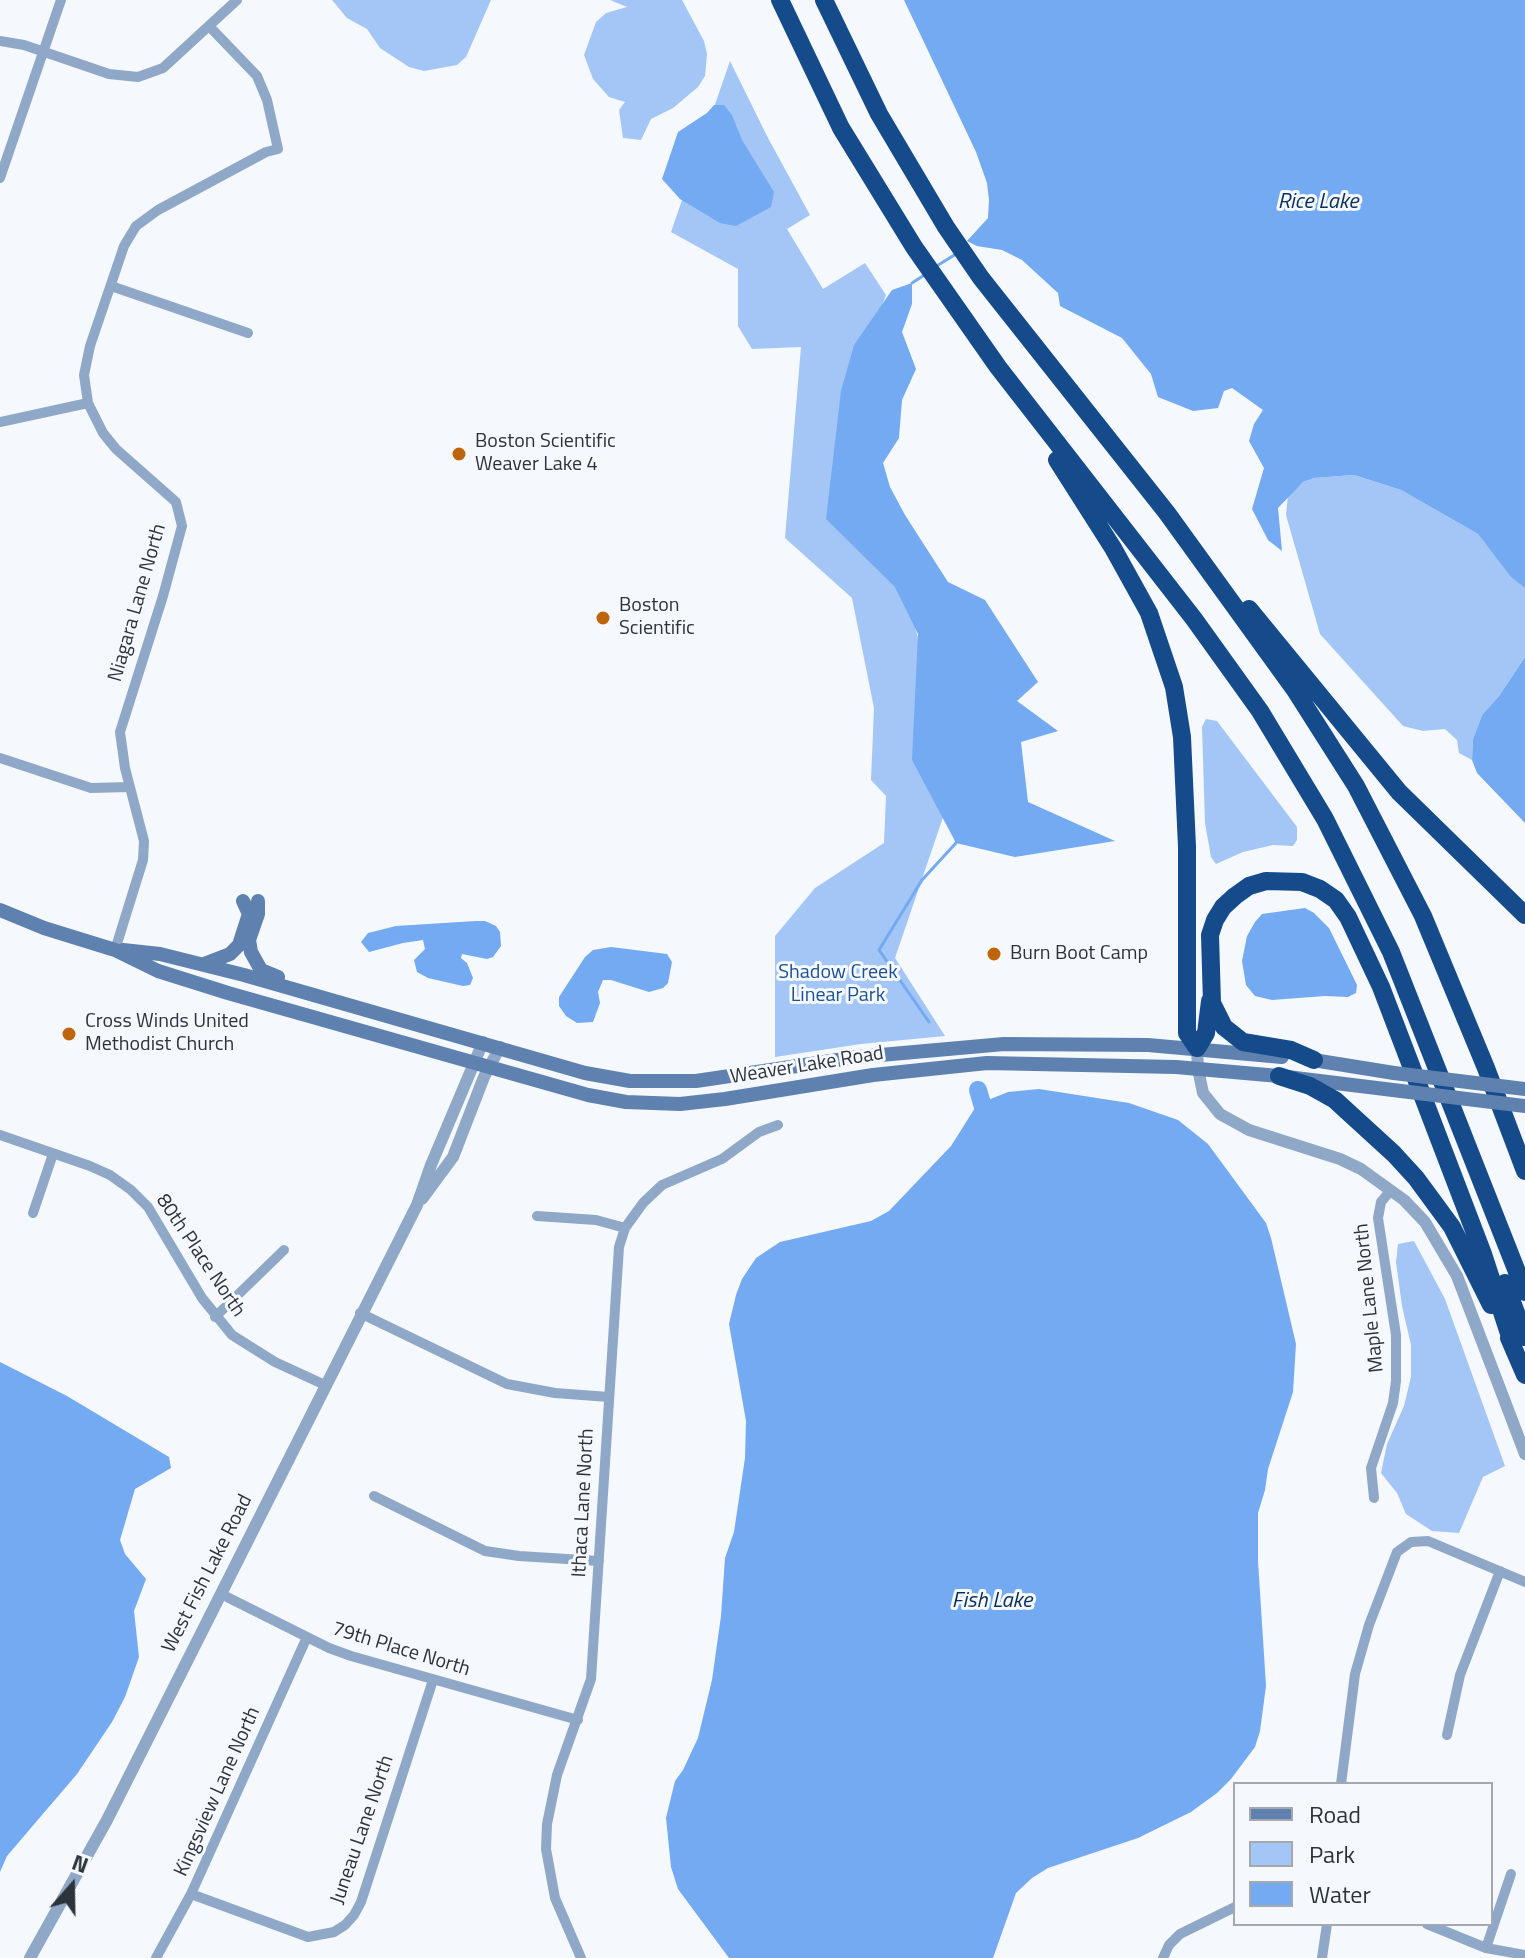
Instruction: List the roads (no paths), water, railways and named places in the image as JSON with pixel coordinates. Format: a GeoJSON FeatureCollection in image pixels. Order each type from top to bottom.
{"type":"FeatureCollection","features":[{"type":"Feature","properties":{"kind":"highway"},"geometry":{"type":"LineString","coordinates":[[767,0],[841,128],[950,300],[998,367],[1202,630],[1260,711],[1325,819],[1391,952],[1525,1292]]}},
{"type":"Feature","properties":{"kind":"highway"},"geometry":{"type":"LineString","coordinates":[[780,0],[841,128]]}},
{"type":"Feature","properties":{"kind":"highway"},"geometry":{"type":"LineString","coordinates":[[824,0],[879,114],[946,227],[981,278],[1167,513],[1399,792],[1525,915]]}},
{"type":"Feature","properties":{"kind":"highway"},"geometry":{"type":"LineString","coordinates":[[998,367],[1113,548],[1149,613],[1174,687],[1182,737],[1187,847],[1187,1033],[1197,1048],[1206,1033],[1210,935],[1223,907],[1249,886],[1266,881],[1302,882],[1336,900],[1348,917],[1381,987],[1519,1342],[1525,1375]]}},
{"type":"Feature","properties":{"kind":"highway"},"geometry":{"type":"LineString","coordinates":[[1167,513],[1295,690],[1356,786],[1423,916],[1525,1171]]}},
{"type":"Feature","properties":{"kind":"highway"},"geometry":{"type":"LineString","coordinates":[[1210,993],[1215,1013],[1235,1037],[1250,1044],[1291,1050],[1314,1060]]}},
{"type":"Feature","properties":{"kind":"highway"},"geometry":{"type":"LineString","coordinates":[[1279,1076],[1310,1086],[1335,1100],[1416,1178],[1452,1227],[1519,1342]]}},
{"type":"Feature","properties":{"kind":"main road"},"geometry":{"type":"LineString","coordinates":[[202,965],[230,954],[239,945],[250,901],[258,914],[249,940],[255,962],[265,973],[291,981],[318,996]]}},
{"type":"Feature","properties":{"kind":"main road","name":"Weaver Lake Road"},"geometry":{"type":"LineString","coordinates":[[0,910],[44,928],[115,950],[158,971],[588,1095],[626,1102],[660,1104],[725,1099],[873,1075],[959,1065],[1112,1064],[1279,1076],[1525,1106]]}},
{"type":"Feature","properties":{"kind":"main road","name":"Weaver Lake Road"},"geometry":{"type":"LineString","coordinates":[[115,950],[160,954],[593,1075],[622,1080],[661,1083],[714,1079],[935,1048],[1094,1043],[1197,1048],[1314,1060],[1525,1089]]}},
{"type":"Feature","properties":{"kind":"street"},"geometry":{"type":"LineString","coordinates":[[0,178],[61,0]]}},
{"type":"Feature","properties":{"kind":"street"},"geometry":{"type":"LineString","coordinates":[[0,41],[44,51],[109,74],[138,77],[163,68],[237,0]]}},
{"type":"Feature","properties":{"kind":"street","name":"Niagara Lane North"},"geometry":{"type":"LineString","coordinates":[[115,950],[143,860],[140,821],[120,745],[122,718],[182,526],[180,513],[168,493],[116,449],[103,433],[85,391],[86,363],[130,235],[146,217],[257,157],[278,149],[267,100],[257,76],[209,26]]}},
{"type":"Feature","properties":{"kind":"street"},"geometry":{"type":"LineString","coordinates":[[111,286],[248,333]]}},
{"type":"Feature","properties":{"kind":"street"},"geometry":{"type":"LineString","coordinates":[[0,422],[88,403]]}},
{"type":"Feature","properties":{"kind":"street"},"geometry":{"type":"LineString","coordinates":[[0,758],[91,788],[130,787]]}},
{"type":"Feature","properties":{"kind":"street","name":"West Fish Lake Road"},"geometry":{"type":"LineString","coordinates":[[30,1958],[107,1820],[417,1205],[483,1042]]}},
{"type":"Feature","properties":{"kind":"street","name":"West Fish Lake Road"},"geometry":{"type":"LineString","coordinates":[[417,1205],[453,1157],[500,1047]]}},
{"type":"Feature","properties":{"kind":"street"},"geometry":{"type":"LineString","coordinates":[[1197,1048],[1203,1093],[1214,1109],[1249,1130],[1340,1159],[1361,1169],[1391,1190],[1425,1222],[1449,1260],[1466,1299],[1525,1454]]}},
{"type":"Feature","properties":{"kind":"street","name":"Ithaca Lane North"},"geometry":{"type":"LineString","coordinates":[[581,1958],[555,1898],[546,1849],[550,1802],[591,1679],[617,1265],[625,1228],[643,1203],[662,1185],[722,1159],[759,1132],[778,1125]]}},
{"type":"Feature","properties":{"kind":"street","name":"80th Place North"},"geometry":{"type":"LineString","coordinates":[[0,1135],[110,1175],[140,1198],[162,1228],[215,1317],[232,1335],[252,1349],[325,1385]]}},
{"type":"Feature","properties":{"kind":"street"},"geometry":{"type":"LineString","coordinates":[[33,1213],[53,1154]]}},
{"type":"Feature","properties":{"kind":"street","name":"Maple Lane North"},"geometry":{"type":"LineString","coordinates":[[1374,1498],[1371,1468],[1393,1403],[1396,1381],[1396,1335],[1378,1218],[1381,1202],[1391,1190]]}},
{"type":"Feature","properties":{"kind":"street"},"geometry":{"type":"LineString","coordinates":[[537,1216],[596,1220],[625,1228]]}},
{"type":"Feature","properties":{"kind":"street"},"geometry":{"type":"LineString","coordinates":[[215,1317],[284,1250]]}},
{"type":"Feature","properties":{"kind":"street"},"geometry":{"type":"LineString","coordinates":[[360,1313],[507,1384],[609,1397]]}},
{"type":"Feature","properties":{"kind":"street"},"geometry":{"type":"LineString","coordinates":[[374,1496],[485,1551],[599,1561]]}},
{"type":"Feature","properties":{"kind":"street"},"geometry":{"type":"LineString","coordinates":[[1341,1782],[1350,1701],[1360,1653],[1397,1552],[1411,1542],[1428,1541],[1525,1582]]}},
{"type":"Feature","properties":{"kind":"street"},"geometry":{"type":"LineString","coordinates":[[1447,1735],[1462,1669],[1500,1571]]}},
{"type":"Feature","properties":{"kind":"street","name":"79th Place North"},"geometry":{"type":"LineString","coordinates":[[221,1594],[351,1656],[578,1720]]}},
{"type":"Feature","properties":{"kind":"street","name":"Kingsview Lane North"},"geometry":{"type":"LineString","coordinates":[[156,1958],[191,1894],[307,1637]]}},
{"type":"Feature","properties":{"kind":"street","name":"Juneau Lane North"},"geometry":{"type":"LineString","coordinates":[[191,1894],[308,1937],[334,1932],[345,1925],[361,1902],[433,1680]]}},
{"type":"Feature","properties":{"kind":"street"},"geometry":{"type":"LineString","coordinates":[[1486,1948],[1511,1874]]}},
{"type":"Feature","properties":{"kind":"street"},"geometry":{"type":"LineString","coordinates":[[1163,1958],[1169,1945],[1180,1934],[1233,1908]]}},
{"type":"Feature","properties":{"kind":"street"},"geometry":{"type":"LineString","coordinates":[[1322,1958],[1327,1926]]}},
{"type":"Feature","properties":{"kind":"street"},"geometry":{"type":"LineString","coordinates":[[1432,1926],[1486,1948],[1525,1955]]}},
{"type":"Feature","properties":{"kind":"water","name":"Rice Lake"},"geometry":{"type":"Polygon","coordinates":[[[904,0],[1525,0],[1525,588],[1511,577],[1478,534],[1401,490],[1354,475],[1314,478],[1303,482],[1278,508],[1282,551],[1268,540],[1252,509],[1264,468],[1249,441],[1254,424],[1263,410],[1232,388],[1224,391],[1218,408],[1193,411],[1158,397],[1151,374],[1122,338],[1060,306],[1058,293],[1022,260],[1002,250],[967,241],[988,218],[987,183],[976,152],[904,0]]]}},
{"type":"Feature","properties":{"kind":"water"},"geometry":{"type":"Polygon","coordinates":[[[714,105],[724,105],[732,115],[742,140],[774,192],[771,207],[736,226],[720,223],[680,199],[662,179],[678,132],[714,105]]]}},
{"type":"Feature","properties":{"kind":"water"},"geometry":{"type":"Polygon","coordinates":[[[912,283],[912,304],[902,332],[916,369],[902,400],[899,438],[883,463],[890,487],[948,582],[985,600],[1038,682],[1017,701],[1058,731],[1021,742],[1028,802],[1115,841],[1015,857],[956,843],[912,760],[918,634],[895,587],[826,519],[841,391],[854,345],[892,290],[912,283]]]}},
{"type":"Feature","properties":{"kind":"water"},"geometry":{"type":"Polygon","coordinates":[[[1525,657],[1525,823],[1477,773],[1472,760],[1473,739],[1482,715],[1525,657]]]}},
{"type":"Feature","properties":{"kind":"water"},"geometry":{"type":"Polygon","coordinates":[[[1305,908],[1329,928],[1357,985],[1356,993],[1348,997],[1272,1000],[1255,996],[1246,985],[1242,961],[1247,936],[1262,914],[1305,908]]]}},
{"type":"Feature","properties":{"kind":"water"},"geometry":{"type":"Polygon","coordinates":[[[485,921],[496,926],[500,932],[501,946],[493,957],[487,959],[462,954],[461,958],[467,963],[473,978],[470,985],[428,978],[417,972],[414,960],[425,949],[423,940],[369,952],[361,942],[368,933],[396,926],[485,921]]]}},
{"type":"Feature","properties":{"kind":"water"},"geometry":{"type":"Polygon","coordinates":[[[611,947],[667,954],[672,962],[668,983],[649,992],[603,980],[598,992],[600,1003],[593,1022],[577,1023],[566,1016],[559,1006],[559,997],[585,957],[593,950],[611,947]]]}},
{"type":"Feature","properties":{"kind":"water","name":"Fish Lake"},"geometry":{"type":"Polygon","coordinates":[[[1039,1089],[1129,1103],[1178,1120],[1208,1144],[1266,1223],[1271,1238],[1296,1344],[1293,1392],[1268,1469],[1258,1513],[1266,1686],[1255,1747],[1231,1779],[1191,1812],[1138,1838],[1048,1868],[1032,1878],[1016,1893],[993,1958],[729,1958],[678,1889],[671,1867],[666,1818],[675,1781],[698,1738],[712,1680],[725,1558],[734,1532],[745,1458],[746,1421],[729,1324],[736,1295],[756,1258],[780,1242],[871,1221],[889,1211],[951,1146],[975,1108],[1008,1092],[1039,1089]]]}},
{"type":"Feature","properties":{"kind":"water"},"geometry":{"type":"Polygon","coordinates":[[[0,1362],[67,1396],[169,1457],[171,1468],[135,1489],[120,1540],[125,1554],[146,1579],[134,1611],[139,1657],[125,1697],[77,1774],[7,1856],[0,1872],[0,1362]]]}},
{"type":"Feature","properties":{"kind":"waterway"},"geometry":{"type":"LineString","coordinates":[[935,267],[956,254]]}},
{"type":"Feature","properties":{"kind":"waterway"},"geometry":{"type":"LineString","coordinates":[[912,283],[926,274]]}},
{"type":"Feature","properties":{"kind":"waterway"},"geometry":{"type":"LineString","coordinates":[[929,1022],[879,950],[922,880],[956,843]]}},
{"type":"Feature","properties":{"kind":"waterway"},"geometry":{"type":"LineString","coordinates":[[978,1090],[988,1124]]}},
{"type":"Feature","properties":{"kind":"place","name":"Boston Scientific Weaver Lake 4"},"geometry":{"type":"Point","coordinates":[459,454]}},
{"type":"Feature","properties":{"kind":"place","name":"Boston Scientific"},"geometry":{"type":"Point","coordinates":[603,618]}},
{"type":"Feature","properties":{"kind":"place","name":"Burn Boot Camp"},"geometry":{"type":"Point","coordinates":[994,954]}},
{"type":"Feature","properties":{"kind":"place","name":"Cross Winds United Methodist Church"},"geometry":{"type":"Point","coordinates":[69,1034]}},
{"type":"Feature","properties":{"kind":"park label","name":"Shadow Creek Linear Park"},"geometry":{"type":"Point","coordinates":[838,984]}}]}
